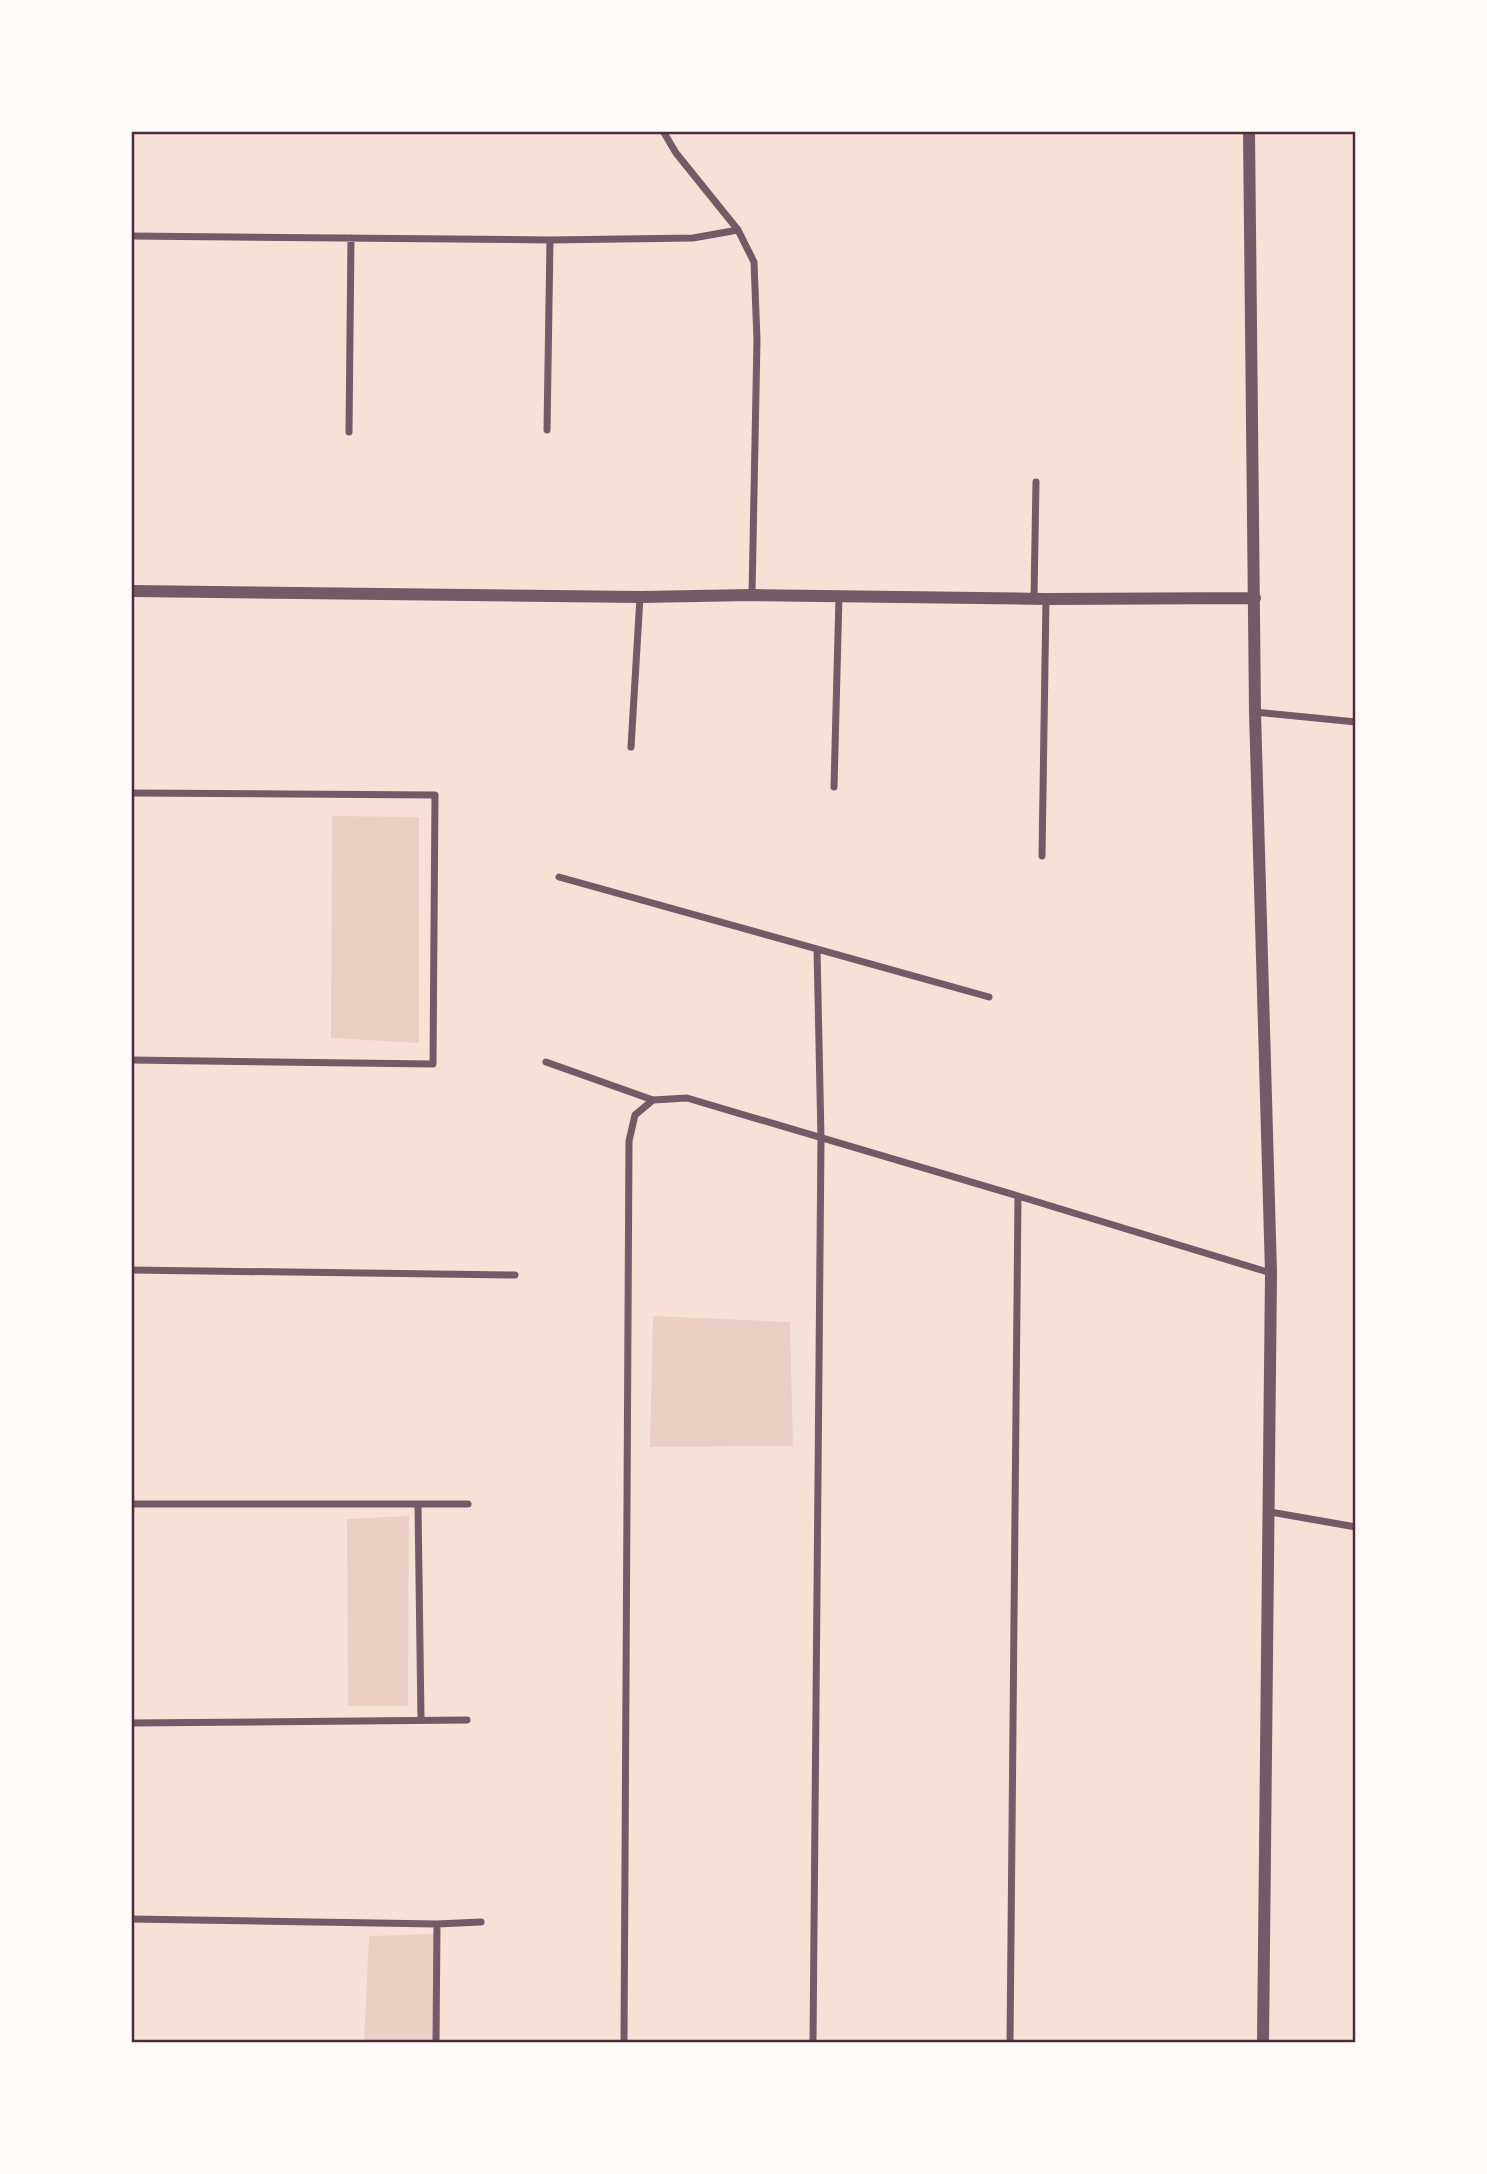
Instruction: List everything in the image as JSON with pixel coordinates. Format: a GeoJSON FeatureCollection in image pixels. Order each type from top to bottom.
{"type":"FeatureCollection","features":[{"type":"Feature","properties":{"kind":"street"},"geometry":{"type":"LineString","coordinates":[[663,131],[676,153],[738,230],[754,262],[757,340],[752,595]]}},
{"type":"Feature","properties":{"kind":"street"},"geometry":{"type":"LineString","coordinates":[[1249,131],[1255,712],[1271,1273],[1263,2043]]}},
{"type":"Feature","properties":{"kind":"street"},"geometry":{"type":"LineString","coordinates":[[131,236],[550,240],[693,238],[738,230]]}},
{"type":"Feature","properties":{"kind":"street"},"geometry":{"type":"LineString","coordinates":[[349,432],[351,238]]}},
{"type":"Feature","properties":{"kind":"street"},"geometry":{"type":"LineString","coordinates":[[547,430],[550,240]]}},
{"type":"Feature","properties":{"kind":"street"},"geometry":{"type":"LineString","coordinates":[[1036,482],[1040,598],[1042,856]]}},
{"type":"Feature","properties":{"kind":"street"},"geometry":{"type":"LineString","coordinates":[[131,591],[640,597],[752,595],[1255,598]]}},
{"type":"Feature","properties":{"kind":"street"},"geometry":{"type":"LineString","coordinates":[[834,787],[839,596]]}},
{"type":"Feature","properties":{"kind":"street"},"geometry":{"type":"LineString","coordinates":[[631,747],[640,597]]}},
{"type":"Feature","properties":{"kind":"street"},"geometry":{"type":"LineString","coordinates":[[1255,712],[1356,722]]}},
{"type":"Feature","properties":{"kind":"street"},"geometry":{"type":"LineString","coordinates":[[131,793],[435,795],[433,1064],[131,1060]]}},
{"type":"Feature","properties":{"kind":"street"},"geometry":{"type":"LineString","coordinates":[[559,877],[989,997]]}},
{"type":"Feature","properties":{"kind":"street"},"geometry":{"type":"LineString","coordinates":[[813,2043],[821,1138],[817,949]]}},
{"type":"Feature","properties":{"kind":"street"},"geometry":{"type":"LineString","coordinates":[[546,1062],[653,1100],[687,1098],[1271,1273]]}},
{"type":"Feature","properties":{"kind":"street"},"geometry":{"type":"LineString","coordinates":[[624,2043],[629,1141],[635,1115],[653,1100]]}},
{"type":"Feature","properties":{"kind":"street"},"geometry":{"type":"LineString","coordinates":[[1010,2043],[1018,1196]]}},
{"type":"Feature","properties":{"kind":"street"},"geometry":{"type":"LineString","coordinates":[[131,1270],[515,1275]]}},
{"type":"Feature","properties":{"kind":"street"},"geometry":{"type":"LineString","coordinates":[[131,1504],[468,1504]]}},
{"type":"Feature","properties":{"kind":"street"},"geometry":{"type":"LineString","coordinates":[[418,1505],[421,1720]]}},
{"type":"Feature","properties":{"kind":"street"},"geometry":{"type":"LineString","coordinates":[[1270,1512],[1356,1527]]}},
{"type":"Feature","properties":{"kind":"street"},"geometry":{"type":"LineString","coordinates":[[131,1723],[467,1720]]}},
{"type":"Feature","properties":{"kind":"street"},"geometry":{"type":"LineString","coordinates":[[131,1919],[437,1924],[481,1922]]}},
{"type":"Feature","properties":{"kind":"street"},"geometry":{"type":"LineString","coordinates":[[436,2043],[437,1924]]}},
{"type":"Feature","properties":{"kind":"shaded area"},"geometry":{"type":"Polygon","coordinates":[[[332,816],[419,817],[419,1043],[331,1038],[332,816]]]}},
{"type":"Feature","properties":{"kind":"shaded area"},"geometry":{"type":"Polygon","coordinates":[[[653,1316],[790,1322],[793,1446],[650,1447],[653,1316]]]}},
{"type":"Feature","properties":{"kind":"shaded area"},"geometry":{"type":"Polygon","coordinates":[[[409,1516],[408,1706],[348,1706],[347,1519],[409,1516]]]}},
{"type":"Feature","properties":{"kind":"shaded area"},"geometry":{"type":"Polygon","coordinates":[[[438,1934],[436,2043],[364,2043],[369,1936],[438,1934]]]}}]}
